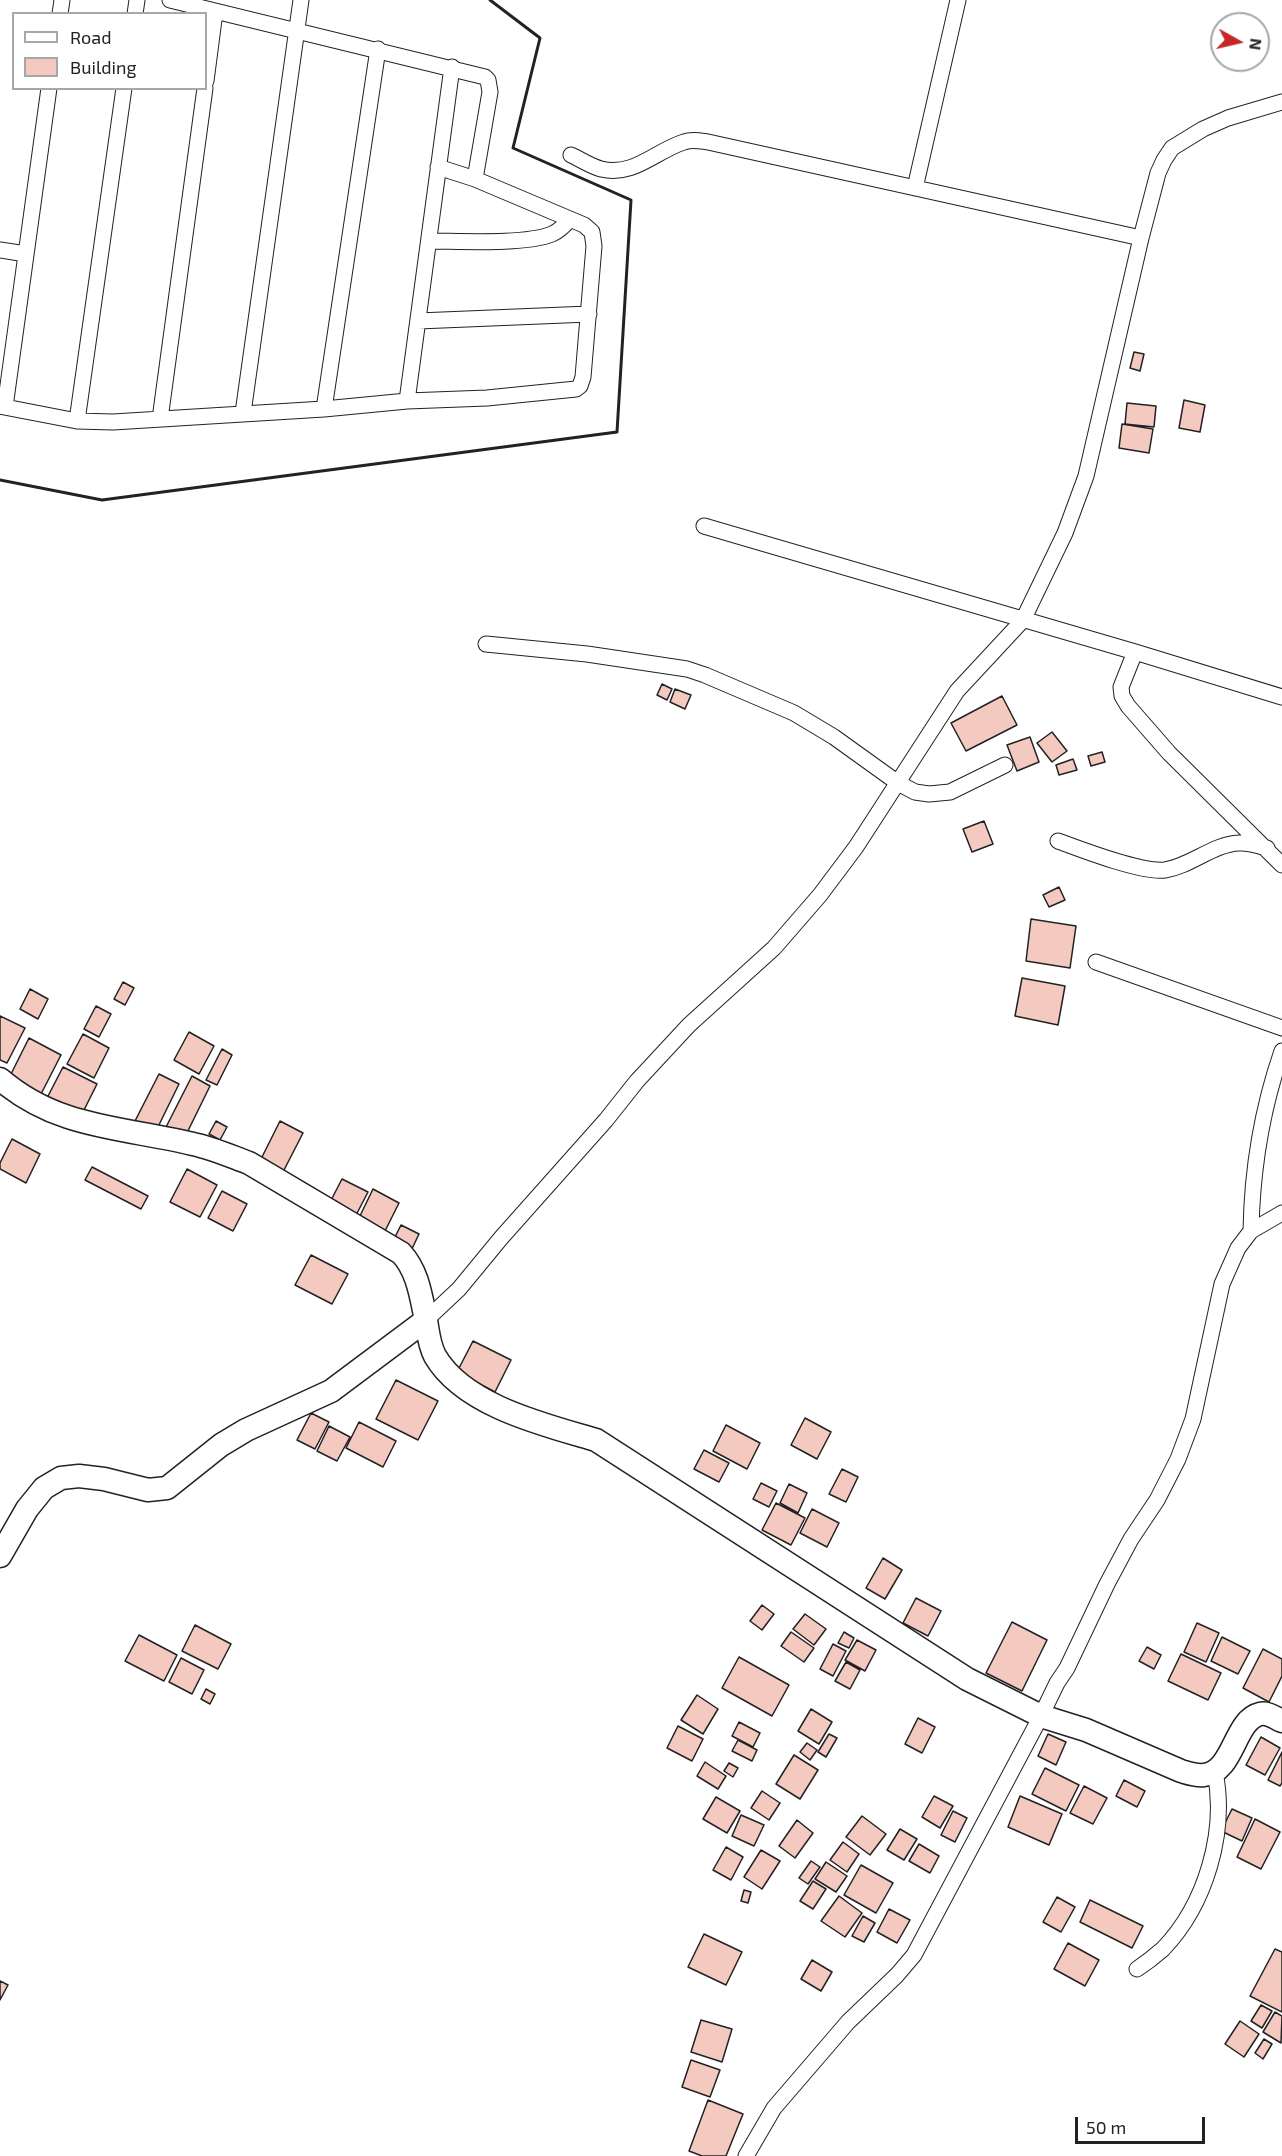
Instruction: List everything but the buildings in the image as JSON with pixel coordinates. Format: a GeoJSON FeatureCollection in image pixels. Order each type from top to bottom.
{"type":"FeatureCollection","features":[{"type":"Feature","properties":{"kind":"street"},"geometry":{"type":"LineString","coordinates":[[170,0],[452,67],[485,77],[488,80],[490,92],[475,179]]}},
{"type":"Feature","properties":{"kind":"street"},"geometry":{"type":"LineString","coordinates":[[243,413],[301,0]]}},
{"type":"Feature","properties":{"kind":"street"},"geometry":{"type":"LineString","coordinates":[[915,188],[958,0]]}},
{"type":"Feature","properties":{"kind":"street"},"geometry":{"type":"LineString","coordinates":[[207,73],[215,12]]}},
{"type":"Feature","properties":{"kind":"street"},"geometry":{"type":"LineString","coordinates":[[324,409],[378,49]]}},
{"type":"Feature","properties":{"kind":"street"},"geometry":{"type":"LineString","coordinates":[[407,401],[452,67]]}},
{"type":"Feature","properties":{"kind":"street"},"geometry":{"type":"LineString","coordinates":[[49,90],[16,328],[2,407],[77,421],[113,423],[407,401],[487,398],[576,389],[583,378],[594,236],[589,228],[570,219],[475,179],[438,167]]}},
{"type":"Feature","properties":{"kind":"street"},"geometry":{"type":"LineString","coordinates":[[77,421],[124,90]]}},
{"type":"Feature","properties":{"kind":"street"},"geometry":{"type":"LineString","coordinates":[[160,419],[204,90]]}},
{"type":"Feature","properties":{"kind":"street"},"geometry":{"type":"LineString","coordinates":[[0,1556],[27,1509],[44,1488],[61,1478],[79,1476],[104,1479],[148,1490],[167,1488],[221,1445],[246,1430],[331,1391],[426,1320],[459,1289],[606,1120],[637,1081],[688,1025],[774,948],[838,871],[957,691],[1023,620],[1065,533],[1086,476],[1158,173],[1172,148],[1203,129],[1228,118],[1282,102]]}},
{"type":"Feature","properties":{"kind":"street"},"geometry":{"type":"LineString","coordinates":[[571,155],[599,169],[624,170],[643,164],[683,142],[693,140],[773,155],[1141,238]]}},
{"type":"Feature","properties":{"kind":"street"},"geometry":{"type":"LineString","coordinates":[[429,241],[484,241],[540,237],[552,234],[570,219]]}},
{"type":"Feature","properties":{"kind":"street"},"geometry":{"type":"LineString","coordinates":[[0,250],[26,254]]}},
{"type":"Feature","properties":{"kind":"street"},"geometry":{"type":"LineString","coordinates":[[418,321],[589,314]]}},
{"type":"Feature","properties":{"kind":"street"},"geometry":{"type":"LineString","coordinates":[[0,326],[16,328]]}},
{"type":"Feature","properties":{"kind":"street"},"geometry":{"type":"LineString","coordinates":[[704,526],[1135,652],[1282,698]]}},
{"type":"Feature","properties":{"kind":"street"},"geometry":{"type":"LineString","coordinates":[[486,644],[587,654],[687,669],[705,675],[794,713],[834,736],[898,783],[922,794],[950,792],[1005,765]]}},
{"type":"Feature","properties":{"kind":"street"},"geometry":{"type":"LineString","coordinates":[[1135,652],[1121,687],[1122,696],[1128,706],[1169,753],[1282,865]]}},
{"type":"Feature","properties":{"kind":"street"},"geometry":{"type":"LineString","coordinates":[[1058,842],[1109,858],[1162,870],[1181,865],[1236,843],[1248,843],[1267,848]]}},
{"type":"Feature","properties":{"kind":"street"},"geometry":{"type":"LineString","coordinates":[[1096,962],[1282,1028]]}},
{"type":"Feature","properties":{"kind":"street"},"geometry":{"type":"LineString","coordinates":[[1251,1231],[1252,1196],[1263,1112],[1282,1050]]}},
{"type":"Feature","properties":{"kind":"street"},"geometry":{"type":"LineString","coordinates":[[0,1079],[26,1099],[47,1110],[104,1128],[192,1144],[223,1153],[259,1169],[401,1253],[409,1261],[414,1273],[434,1355],[446,1372],[472,1392],[517,1417],[596,1440],[967,1679],[1041,1716],[1086,1730],[1197,1776],[1215,1772],[1252,1718],[1268,1714],[1282,1721]]}},
{"type":"Feature","properties":{"kind":"street"},"geometry":{"type":"LineString","coordinates":[[746,2156],[774,2108],[848,2022],[897,1976],[914,1955],[1067,1668],[1107,1584],[1131,1539],[1157,1500],[1178,1459],[1193,1419],[1222,1284],[1238,1248],[1251,1231],[1282,1213]]}},
{"type":"Feature","properties":{"kind":"street"},"geometry":{"type":"LineString","coordinates":[[1137,1969],[1163,1949],[1191,1911],[1205,1881],[1212,1857],[1220,1809],[1215,1772]]}},
{"type":"Feature","properties":{"kind":"wall"},"geometry":{"type":"LineString","coordinates":[[0,480],[102,500],[617,432],[631,200],[513,148],[540,38],[490,0]]}}]}
